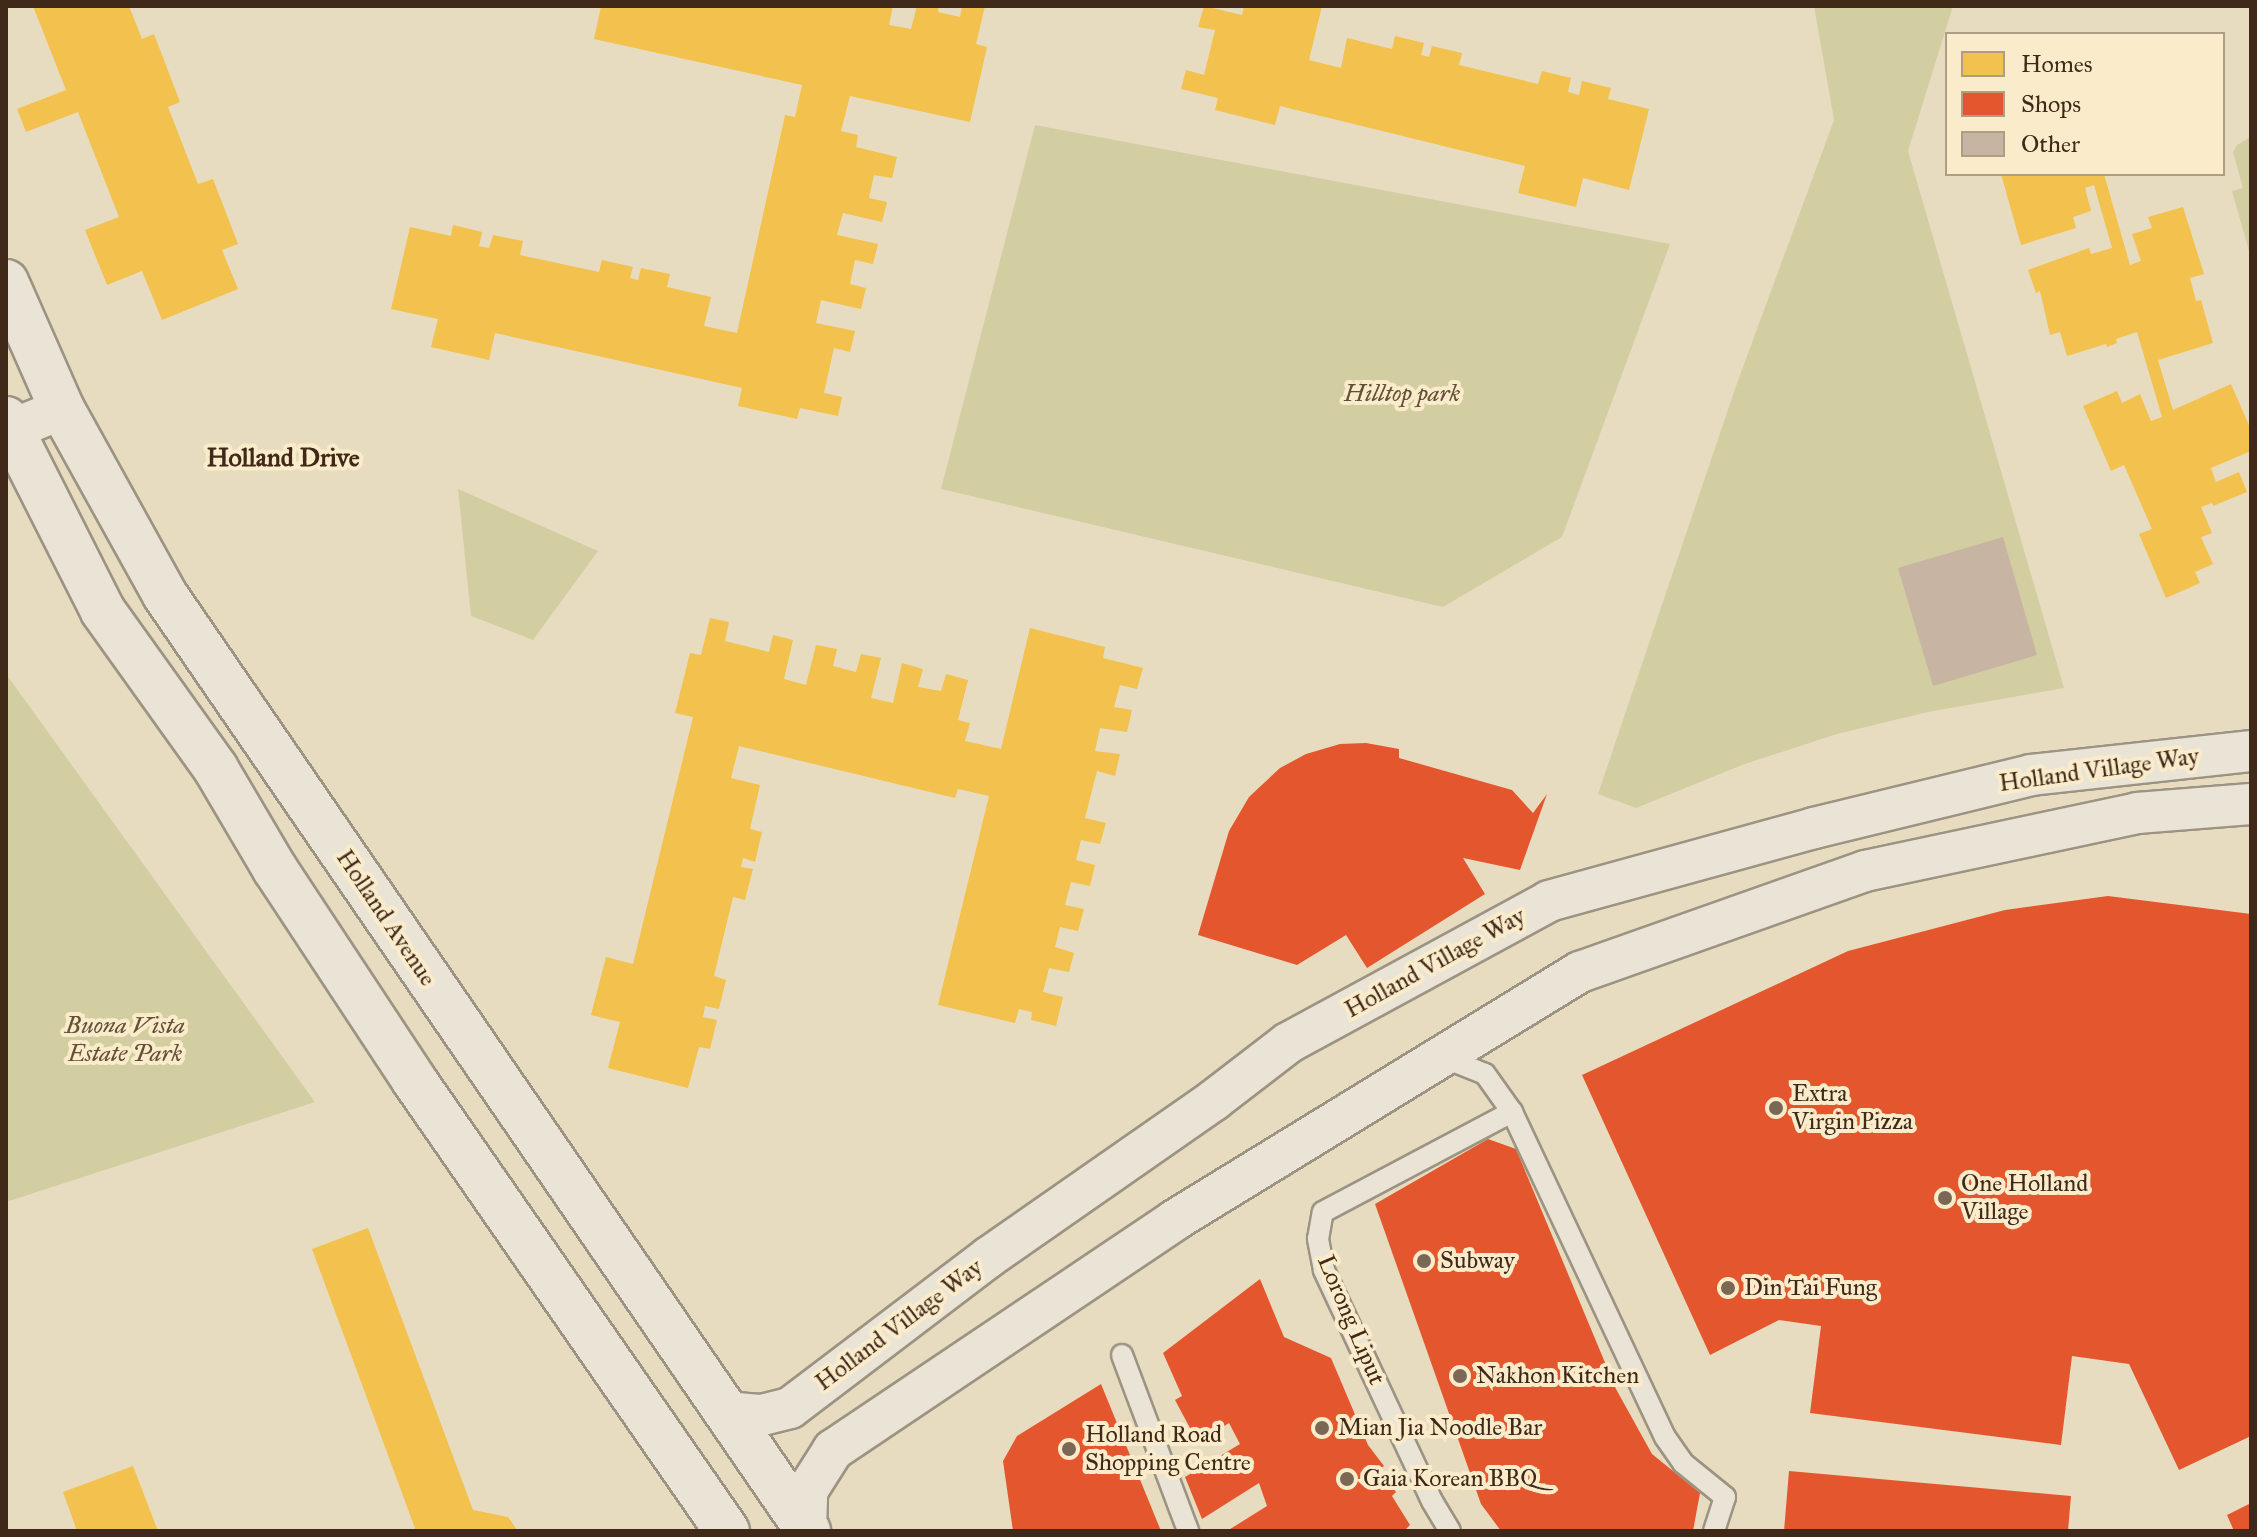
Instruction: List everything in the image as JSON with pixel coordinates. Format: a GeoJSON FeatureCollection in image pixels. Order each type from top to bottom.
{"type":"FeatureCollection","features":[{"type":"Feature","properties":{"kind":"street","name":"Holland Avenue"},"geometry":{"type":"LineString","coordinates":[[6,282],[62,409],[165,595],[807,1530]]}},
{"type":"Feature","properties":{"kind":"street"},"geometry":{"type":"LineString","coordinates":[[62,409],[7,427],[103,611],[216,769],[275,869],[414,1080],[727,1531]]}},
{"type":"Feature","properties":{"kind":"street","name":"Holland Village Way"},"geometry":{"type":"LineString","coordinates":[[726,1412],[762,1415],[790,1408],[989,1257],[1214,1100],[1288,1043],[1549,901],[1814,828],[2031,775],[2251,751]]}},
{"type":"Feature","properties":{"kind":"street","name":"Holland Village Way"},"geometry":{"type":"LineString","coordinates":[[807,1530],[807,1491],[833,1450],[1175,1220],[1580,972],[1865,871],[2137,813],[2251,804]]}},
{"type":"Feature","properties":{"kind":"lane"},"geometry":{"type":"LineString","coordinates":[[1440,1056],[1485,1074],[1512,1112],[1665,1437],[1683,1463],[1725,1497],[1714,1531]]}},
{"type":"Feature","properties":{"kind":"lane","name":"Lorong Liput"},"geometry":{"type":"LineString","coordinates":[[1450,1531],[1432,1501],[1324,1270],[1318,1239],[1323,1212],[1512,1112]]}},
{"type":"Feature","properties":{"kind":"lane"},"geometry":{"type":"LineString","coordinates":[[1122,1355],[1188,1531]]}},
{"type":"Feature","properties":{"kind":"green space"},"geometry":{"type":"Polygon","coordinates":[[[1814,6],[1953,6],[1908,151],[2064,688],[1928,712],[1837,734],[1742,765],[1636,808],[1598,794],[1736,386],[1834,120],[1814,6]]]}},
{"type":"Feature","properties":{"kind":"green space","name":"Hilltop park"},"geometry":{"type":"Polygon","coordinates":[[[1035,125],[1670,244],[1562,537],[1443,607],[941,489],[1035,125]]]}},
{"type":"Feature","properties":{"kind":"green space"},"geometry":{"type":"Polygon","coordinates":[[[2251,137],[2251,258],[2232,191],[2243,188],[2233,152],[2237,145],[2251,137]]]}},
{"type":"Feature","properties":{"kind":"green space"},"geometry":{"type":"Polygon","coordinates":[[[458,489],[598,551],[533,640],[471,616],[458,489]]]}},
{"type":"Feature","properties":{"kind":"green space","name":"Buona Vista Estate Park"},"geometry":{"type":"Polygon","coordinates":[[[6,674],[315,1102],[6,1202],[6,674]]]}},
{"type":"Feature","properties":{"kind":"building: Homes"},"geometry":{"type":"Polygon","coordinates":[[[33,6],[129,6],[142,39],[154,34],[180,102],[168,107],[198,184],[213,179],[238,244],[222,250],[238,289],[162,320],[142,271],[107,285],[85,230],[119,217],[78,112],[26,132],[17,109],[66,90],[33,6]]]}},
{"type":"Feature","properties":{"kind":"building: Homes"},"geometry":{"type":"Polygon","coordinates":[[[601,6],[893,6],[889,25],[911,29],[917,6],[939,6],[938,12],[960,17],[962,6],[985,6],[976,44],[987,47],[970,122],[850,96],[841,131],[858,135],[856,147],[897,157],[892,178],[874,175],[869,198],[887,202],[882,222],[843,213],[837,235],[878,244],[873,264],[855,260],[850,284],[866,288],[861,309],[821,300],[816,323],[855,331],[850,352],[834,348],[824,393],[842,397],[838,416],[800,408],[797,419],[738,406],[742,388],[495,333],[489,360],[431,347],[438,319],[391,309],[410,227],[451,236],[453,225],[482,232],[479,246],[489,248],[493,235],[523,241],[520,255],[599,272],[602,260],[633,267],[630,278],[638,280],[641,268],[670,274],[667,287],[711,297],[704,326],[737,333],[785,115],[795,117],[802,85],[594,39],[601,6]]]}},
{"type":"Feature","properties":{"kind":"building: Homes"},"geometry":{"type":"Polygon","coordinates":[[[1204,6],[1242,15],[1244,6],[1322,6],[1309,60],[1341,68],[1347,38],[1392,49],[1395,36],[1424,43],[1421,55],[1429,57],[1432,46],[1462,53],[1459,65],[1538,84],[1542,71],[1571,78],[1568,92],[1579,95],[1582,81],[1611,88],[1608,99],[1649,109],[1629,190],[1583,178],[1576,207],[1518,193],[1525,166],[1280,106],[1275,125],[1215,110],[1218,98],[1181,89],[1186,70],[1204,75],[1215,30],[1198,27],[1204,6]]]}},
{"type":"Feature","properties":{"kind":"building: Homes"},"geometry":{"type":"Polygon","coordinates":[[[2002,176],[2105,176],[2130,265],[2141,261],[2132,234],[2152,228],[2148,217],[2183,207],[2204,274],[2190,278],[2196,301],[2201,300],[2213,343],[2158,360],[2173,410],[2231,384],[2251,430],[2251,451],[2211,468],[2216,482],[2239,472],[2247,492],[2213,506],[2212,503],[2201,507],[2212,533],[2201,537],[2213,564],[2195,572],[2200,583],[2166,598],[2139,534],[2152,529],[2124,465],[2111,471],[2083,406],[2117,391],[2122,403],[2140,394],[2151,421],[2162,417],[2137,332],[2116,339],[2117,343],[2107,347],[2106,344],[2067,356],[2060,332],[2050,335],[2040,291],[2036,293],[2028,270],[2089,248],[2091,254],[2112,248],[2094,185],[2085,188],[2091,211],[2073,217],[2076,228],[2021,245],[2002,176]]]}},
{"type":"Feature","properties":{"kind":"building: Homes"},"geometry":{"type":"Polygon","coordinates":[[[710,618],[729,622],[725,641],[769,652],[773,635],[793,640],[784,679],[806,685],[816,645],[837,649],[833,666],[856,672],[861,654],[881,658],[871,698],[893,703],[902,663],[923,669],[918,687],[941,691],[946,674],[968,680],[958,720],[970,723],[965,741],[1001,749],[1030,628],[1105,647],[1103,658],[1143,668],[1137,689],[1120,685],[1114,707],[1132,710],[1127,732],[1100,728],[1095,751],[1120,754],[1115,776],[1097,771],[1085,818],[1106,823],[1100,844],[1081,840],[1076,860],[1095,865],[1090,886],[1071,882],[1065,905],[1084,909],[1078,931],[1060,927],[1055,947],[1074,953],[1069,972],[1049,968],[1043,992],[1063,997],[1056,1026],[1031,1020],[1032,1012],[1019,1009],[1015,1023],[938,1005],[989,796],[958,789],[955,798],[739,746],[731,778],[760,785],[750,829],[762,832],[755,862],[743,858],[741,867],[753,869],[745,900],[733,897],[714,976],[726,980],[719,1009],[705,1006],[703,1017],[717,1020],[710,1049],[699,1047],[688,1088],[608,1068],[620,1022],[591,1015],[606,957],[633,964],[693,717],[675,713],[690,653],[701,655],[710,618]]]}},
{"type":"Feature","properties":{"kind":"building: Homes"},"geometry":{"type":"Polygon","coordinates":[[[368,1228],[473,1510],[508,1517],[518,1531],[416,1531],[312,1249],[368,1228]]]}},
{"type":"Feature","properties":{"kind":"building: Homes"},"geometry":{"type":"Polygon","coordinates":[[[133,1466],[158,1531],[77,1531],[63,1492],[133,1466]]]}},
{"type":"Feature","properties":{"kind":"building: Shops"},"geometry":{"type":"Polygon","coordinates":[[[1366,743],[1399,749],[1399,758],[1512,790],[1533,813],[1547,794],[1520,870],[1463,858],[1485,894],[1367,968],[1346,935],[1297,965],[1198,935],[1229,831],[1249,797],[1280,768],[1306,754],[1340,744],[1366,743]]]}},
{"type":"Feature","properties":{"kind":"building: Shops","name":"One Holland Village"},"geometry":{"type":"Polygon","coordinates":[[[2108,896],[2251,914],[2251,1436],[2179,1470],[2129,1364],[2072,1356],[2061,1445],[1810,1413],[1821,1326],[1779,1320],[1710,1355],[1582,1075],[1848,951],[2005,910],[2108,896]]]}},
{"type":"Feature","properties":{"kind":"building: Shops"},"geometry":{"type":"Polygon","coordinates":[[[1488,1139],[1516,1149],[1616,1389],[1652,1454],[1700,1493],[1693,1531],[1501,1531],[1481,1504],[1375,1204],[1488,1139]]]}},
{"type":"Feature","properties":{"kind":"building: Shops"},"geometry":{"type":"Polygon","coordinates":[[[1260,1279],[1284,1337],[1331,1358],[1368,1445],[1384,1466],[1380,1469],[1396,1492],[1392,1496],[1410,1525],[1404,1531],[1227,1531],[1267,1506],[1259,1483],[1202,1519],[1185,1477],[1240,1444],[1229,1423],[1198,1443],[1175,1400],[1182,1396],[1163,1353],[1260,1279]]]}},
{"type":"Feature","properties":{"kind":"building: Shops","name":"Holland Road Shopping Centre"},"geometry":{"type":"Polygon","coordinates":[[[1101,1384],[1161,1531],[1013,1531],[1003,1461],[1017,1436],[1101,1384]]]}},
{"type":"Feature","properties":{"kind":"building: Shops"},"geometry":{"type":"Polygon","coordinates":[[[1789,1471],[2071,1496],[2068,1531],[1784,1531],[1789,1471]]]}},
{"type":"Feature","properties":{"kind":"building: Shops"},"geometry":{"type":"Polygon","coordinates":[[[2251,1503],[2251,1531],[2234,1531],[2227,1515],[2251,1503]]]}},
{"type":"Feature","properties":{"kind":"building: Other"},"geometry":{"type":"Polygon","coordinates":[[[2003,537],[2037,655],[1933,686],[1898,568],[2003,537]]]}},
{"type":"Feature","properties":{"kind":"place","name":"Extra Virgin Pizza"},"geometry":{"type":"Point","coordinates":[1776,1108]}},
{"type":"Feature","properties":{"kind":"place","name":"One Holland Village"},"geometry":{"type":"Point","coordinates":[1945,1198]}},
{"type":"Feature","properties":{"kind":"place","name":"Subway"},"geometry":{"type":"Point","coordinates":[1424,1261]}},
{"type":"Feature","properties":{"kind":"place","name":"Din Tai Fung"},"geometry":{"type":"Point","coordinates":[1728,1288]}},
{"type":"Feature","properties":{"kind":"place","name":"Nakhon Kitchen"},"geometry":{"type":"Point","coordinates":[1460,1376]}},
{"type":"Feature","properties":{"kind":"place","name":"Mian Jia Noodle Bar"},"geometry":{"type":"Point","coordinates":[1322,1428]}},
{"type":"Feature","properties":{"kind":"place","name":"Holland Road Shopping Centre"},"geometry":{"type":"Point","coordinates":[1069,1449]}},
{"type":"Feature","properties":{"kind":"place","name":"Gaia Korean BBQ"},"geometry":{"type":"Point","coordinates":[1347,1479]}},
{"type":"Feature","properties":{"kind":"district","name":"Holland Drive"},"geometry":{"type":"Point","coordinates":[283,458]}}]}
